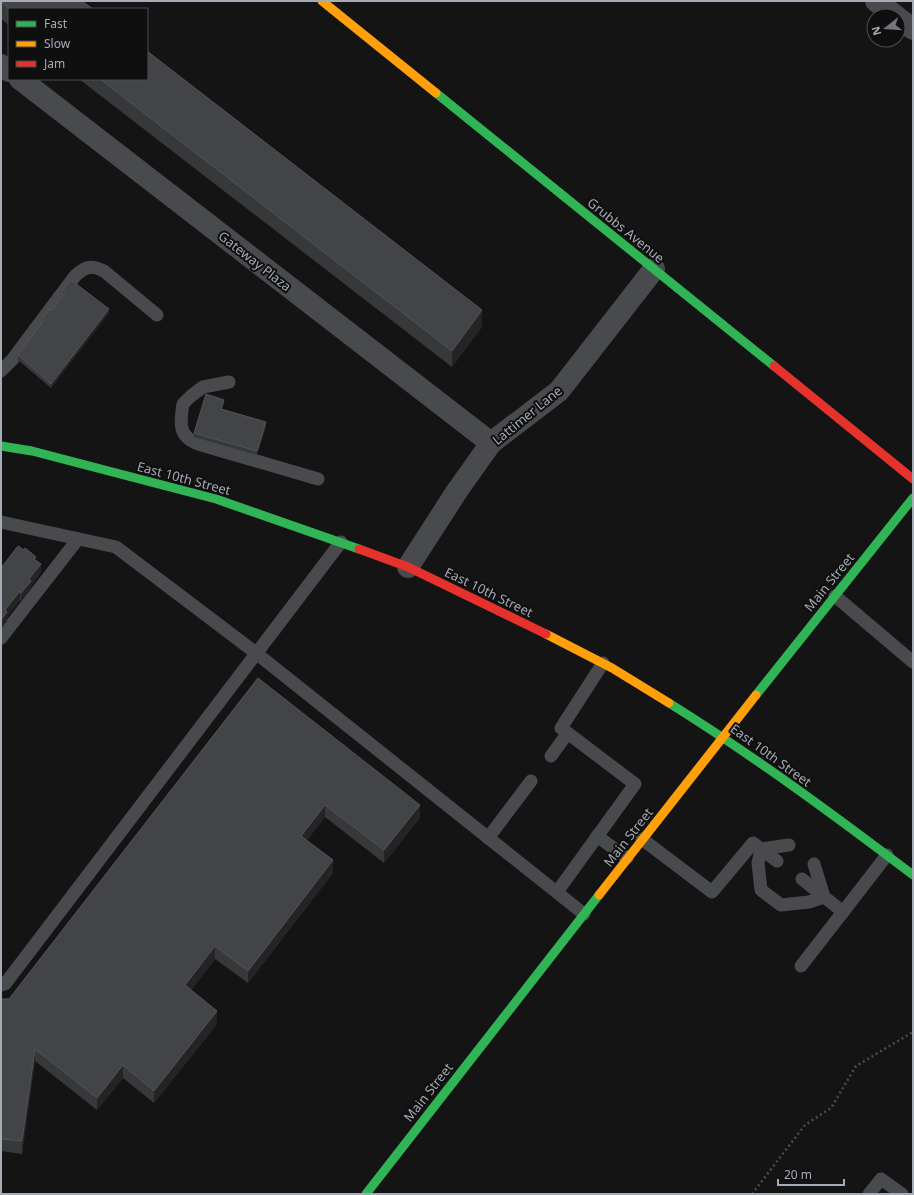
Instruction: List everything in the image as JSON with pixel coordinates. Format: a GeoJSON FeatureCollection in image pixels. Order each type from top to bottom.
{"type":"FeatureCollection","features":[{"type":"Feature","properties":{"kind":"street","name":"Grubbs Avenue"},"geometry":{"type":"LineString","coordinates":[[322,1],[913,479]]}},
{"type":"Feature","properties":{"kind":"street"},"geometry":{"type":"LineString","coordinates":[[876,1],[885,8]]}},
{"type":"Feature","properties":{"kind":"street","name":"Gateway Plaza"},"geometry":{"type":"LineString","coordinates":[[21,80],[491,443]]}},
{"type":"Feature","properties":{"kind":"street","name":"Lattimer Lane"},"geometry":{"type":"LineString","coordinates":[[408,567],[491,443],[559,392],[654,269]]}},
{"type":"Feature","properties":{"kind":"street","name":"East 10th Street"},"geometry":{"type":"LineString","coordinates":[[1,446],[32,451],[216,499],[408,567],[563,642],[603,663],[643,687],[722,736],[913,875]]}},
{"type":"Feature","properties":{"kind":"street","name":"Main Street"},"geometry":{"type":"LineString","coordinates":[[366,1194],[722,736],[911,505]]}},
{"type":"Feature","properties":{"kind":"lane"},"geometry":{"type":"LineString","coordinates":[[1,371],[12,360],[76,276],[83,269],[94,266],[104,271],[157,315]]}},
{"type":"Feature","properties":{"kind":"lane"},"geometry":{"type":"LineString","coordinates":[[229,382],[203,387],[183,404],[182,428],[184,435],[191,441],[198,444],[318,479]]}},
{"type":"Feature","properties":{"kind":"lane"},"geometry":{"type":"LineString","coordinates":[[1,522],[116,547],[256,653],[584,914]]}},
{"type":"Feature","properties":{"kind":"lane"},"geometry":{"type":"LineString","coordinates":[[1,638],[78,539]]}},
{"type":"Feature","properties":{"kind":"lane"},"geometry":{"type":"LineString","coordinates":[[1,985],[5,984],[341,542]]}},
{"type":"Feature","properties":{"kind":"lane"},"geometry":{"type":"LineString","coordinates":[[835,596],[913,662]]}},
{"type":"Feature","properties":{"kind":"lane"},"geometry":{"type":"LineString","coordinates":[[557,892],[635,784],[561,728],[603,663]]}},
{"type":"Feature","properties":{"kind":"lane"},"geometry":{"type":"LineString","coordinates":[[551,756],[567,734]]}},
{"type":"Feature","properties":{"kind":"lane"},"geometry":{"type":"LineString","coordinates":[[488,838],[531,781]]}},
{"type":"Feature","properties":{"kind":"lane"},"geometry":{"type":"LineString","coordinates":[[597,836],[627,858]]}},
{"type":"Feature","properties":{"kind":"lane"},"geometry":{"type":"LineString","coordinates":[[642,839],[712,892],[753,843],[777,861]]}},
{"type":"Feature","properties":{"kind":"lane"},"geometry":{"type":"LineString","coordinates":[[761,849],[789,845]]}},
{"type":"Feature","properties":{"kind":"lane"},"geometry":{"type":"LineString","coordinates":[[761,849],[758,863],[761,890],[781,905],[809,902],[824,896]]}},
{"type":"Feature","properties":{"kind":"lane"},"geometry":{"type":"LineString","coordinates":[[801,966],[887,855]]}},
{"type":"Feature","properties":{"kind":"lane"},"geometry":{"type":"LineString","coordinates":[[814,864],[824,896]]}},
{"type":"Feature","properties":{"kind":"lane"},"geometry":{"type":"LineString","coordinates":[[802,879],[843,912]]}},
{"type":"Feature","properties":{"kind":"lane"},"geometry":{"type":"LineString","coordinates":[[869,1194],[881,1179],[902,1194]]}},
{"type":"Feature","properties":{"kind":"path"},"geometry":{"type":"LineString","coordinates":[[752,1194],[805,1125],[831,1108],[856,1066],[913,1032]]}},
{"type":"Feature","properties":{"kind":"building"},"geometry":{"type":"Polygon","coordinates":[[[82,1],[92,8],[9,8],[1,2],[82,1]]]}},
{"type":"Feature","properties":{"kind":"building"},"geometry":{"type":"Polygon","coordinates":[[[148,52],[482,310],[452,351],[101,80],[148,80],[148,52]]]}},
{"type":"Feature","properties":{"kind":"building"},"geometry":{"type":"Polygon","coordinates":[[[71,280],[109,309],[51,384],[18,355],[45,319],[43,317],[50,309],[52,311],[65,292],[63,290],[71,280]]]}},
{"type":"Feature","properties":{"kind":"building"},"geometry":{"type":"Polygon","coordinates":[[[206,394],[224,400],[221,409],[266,422],[257,451],[194,433],[206,394]]]}},
{"type":"Feature","properties":{"kind":"building"},"geometry":{"type":"Polygon","coordinates":[[[18,546],[24,550],[25,548],[36,557],[34,559],[41,564],[29,579],[31,581],[21,593],[20,591],[5,610],[7,612],[1,620],[1,568],[18,546]]]}},
{"type":"Feature","properties":{"kind":"building"},"geometry":{"type":"Polygon","coordinates":[[[258,678],[420,805],[384,850],[325,805],[301,836],[333,860],[248,971],[215,946],[185,985],[217,1011],[154,1091],[123,1065],[97,1098],[35,1049],[22,1141],[1,1139],[1,999],[9,999],[258,678]]]}},
{"type":"Feature","properties":{"kind":"traffic: fast"},"geometry":{"type":"LineString","coordinates":[[436,93],[774,366]]}},
{"type":"Feature","properties":{"kind":"traffic: fast"},"geometry":{"type":"LineString","coordinates":[[1,446],[32,451],[216,499],[359,549]]}},
{"type":"Feature","properties":{"kind":"traffic: fast"},"geometry":{"type":"LineString","coordinates":[[756,695],[913,498]]}},
{"type":"Feature","properties":{"kind":"traffic: fast"},"geometry":{"type":"LineString","coordinates":[[669,703],[793,786],[913,875]]}},
{"type":"Feature","properties":{"kind":"traffic: fast"},"geometry":{"type":"LineString","coordinates":[[366,1194],[599,895]]}},
{"type":"Feature","properties":{"kind":"traffic: slow"},"geometry":{"type":"LineString","coordinates":[[322,1],[436,93]]}},
{"type":"Feature","properties":{"kind":"traffic: slow"},"geometry":{"type":"LineString","coordinates":[[546,634],[612,668],[669,703]]}},
{"type":"Feature","properties":{"kind":"traffic: slow"},"geometry":{"type":"LineString","coordinates":[[599,895],[756,695]]}},
{"type":"Feature","properties":{"kind":"traffic: jam"},"geometry":{"type":"LineString","coordinates":[[774,366],[913,479]]}},
{"type":"Feature","properties":{"kind":"traffic: jam"},"geometry":{"type":"LineString","coordinates":[[359,549],[408,567],[546,634]]}}]}
